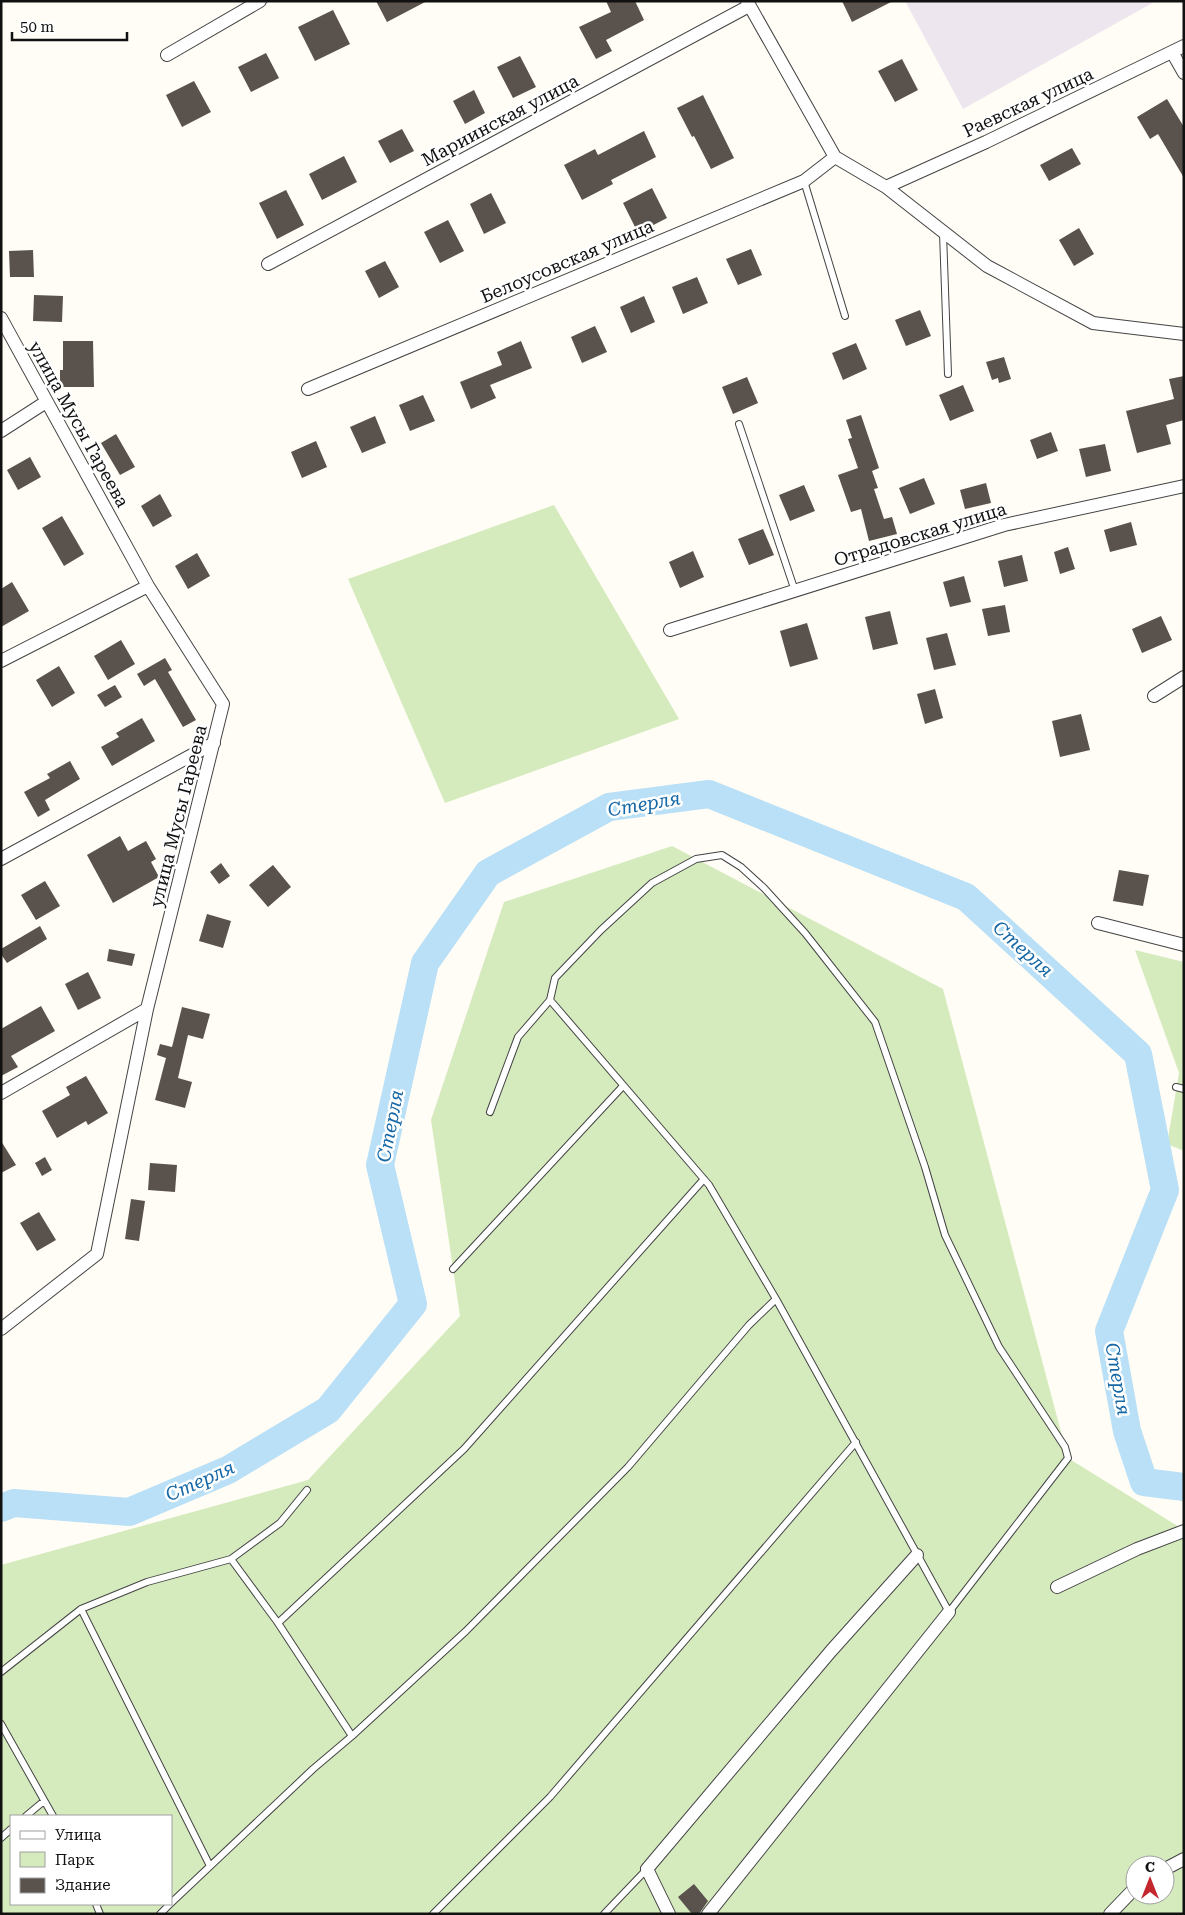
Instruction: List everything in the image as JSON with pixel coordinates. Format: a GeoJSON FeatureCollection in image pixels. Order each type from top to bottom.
{"type":"FeatureCollection","features":[{"type":"Feature","properties":{"kind":"street"},"geometry":{"type":"LineString","coordinates":[[167,55],[260,1]]}},
{"type":"Feature","properties":{"kind":"street"},"geometry":{"type":"LineString","coordinates":[[748,3],[835,157],[886,187],[987,266],[1093,323],[1184,334]]}},
{"type":"Feature","properties":{"kind":"street","name":"Мариинская улица"},"geometry":{"type":"LineString","coordinates":[[268,264],[748,3]]}},
{"type":"Feature","properties":{"kind":"street"},"geometry":{"type":"LineString","coordinates":[[1178,49],[1184,73]]}},
{"type":"Feature","properties":{"kind":"street","name":"Раевская улица"},"geometry":{"type":"LineString","coordinates":[[886,187],[986,142],[1178,49]]}},
{"type":"Feature","properties":{"kind":"street","name":"Белоусовская улица"},"geometry":{"type":"LineString","coordinates":[[308,388],[804,181],[835,157]]}},
{"type":"Feature","properties":{"kind":"street","name":"улица Мусы Гареева"},"geometry":{"type":"LineString","coordinates":[[1,318],[148,586],[224,704],[147,1009],[97,1254],[1,1328]]}},
{"type":"Feature","properties":{"kind":"street"},"geometry":{"type":"LineString","coordinates":[[1,431],[46,402]]}},
{"type":"Feature","properties":{"kind":"street","name":"Отрадовская улица"},"geometry":{"type":"LineString","coordinates":[[670,630],[1004,526],[1184,486]]}},
{"type":"Feature","properties":{"kind":"street"},"geometry":{"type":"LineString","coordinates":[[1,661],[148,586]]}},
{"type":"Feature","properties":{"kind":"street"},"geometry":{"type":"LineString","coordinates":[[1154,696],[1184,677]]}},
{"type":"Feature","properties":{"kind":"street"},"geometry":{"type":"LineString","coordinates":[[1,859],[214,743]]}},
{"type":"Feature","properties":{"kind":"street"},"geometry":{"type":"LineString","coordinates":[[1098,923],[1184,945]]}},
{"type":"Feature","properties":{"kind":"street"},"geometry":{"type":"LineString","coordinates":[[1,1093],[147,1009]]}},
{"type":"Feature","properties":{"kind":"street"},"geometry":{"type":"LineString","coordinates":[[1057,1587],[1137,1550],[1184,1531]]}},
{"type":"Feature","properties":{"kind":"street"},"geometry":{"type":"LineString","coordinates":[[670,1914],[647,1869],[831,1651],[917,1555]]}},
{"type":"Feature","properties":{"kind":"street"},"geometry":{"type":"LineString","coordinates":[[708,1914],[949,1612]]}},
{"type":"Feature","properties":{"kind":"street"},"geometry":{"type":"LineString","coordinates":[[1110,1914],[1125,1898]]}},
{"type":"Feature","properties":{"kind":"lane"},"geometry":{"type":"LineString","coordinates":[[804,181],[845,316]]}},
{"type":"Feature","properties":{"kind":"lane"},"geometry":{"type":"LineString","coordinates":[[943,233],[948,374]]}},
{"type":"Feature","properties":{"kind":"lane"},"geometry":{"type":"LineString","coordinates":[[739,424],[795,591]]}},
{"type":"Feature","properties":{"kind":"lane"},"geometry":{"type":"LineString","coordinates":[[490,1112],[518,1038],[550,1000],[555,978],[601,930],[652,883],[696,859],[722,855],[741,867],[805,933],[874,1022],[925,1167],[945,1235],[999,1347],[1064,1447],[1068,1458],[949,1612],[776,1299],[704,1179],[550,1000]]}},
{"type":"Feature","properties":{"kind":"lane"},"geometry":{"type":"LineString","coordinates":[[453,1269],[623,1086]]}},
{"type":"Feature","properties":{"kind":"lane"},"geometry":{"type":"LineString","coordinates":[[278,1624],[464,1449],[704,1179]]}},
{"type":"Feature","properties":{"kind":"lane"},"geometry":{"type":"LineString","coordinates":[[172,1902],[313,1769],[352,1736],[466,1631],[628,1467],[749,1325],[776,1299]]}},
{"type":"Feature","properties":{"kind":"lane"},"geometry":{"type":"LineString","coordinates":[[433,1914],[550,1797],[856,1442]]}},
{"type":"Feature","properties":{"kind":"lane"},"geometry":{"type":"LineString","coordinates":[[1,1672],[81,1609],[147,1582],[231,1559],[280,1523],[307,1490]]}},
{"type":"Feature","properties":{"kind":"lane"},"geometry":{"type":"LineString","coordinates":[[231,1559],[278,1624],[352,1736]]}},
{"type":"Feature","properties":{"kind":"lane"},"geometry":{"type":"LineString","coordinates":[[81,1609],[210,1866]]}},
{"type":"Feature","properties":{"kind":"lane"},"geometry":{"type":"LineString","coordinates":[[1,1724],[51,1815]]}},
{"type":"Feature","properties":{"kind":"lane"},"geometry":{"type":"LineString","coordinates":[[27,1815],[44,1801]]}},
{"type":"Feature","properties":{"kind":"lane"},"geometry":{"type":"LineString","coordinates":[[604,1914],[647,1869]]}},
{"type":"Feature","properties":{"kind":"lane"},"geometry":{"type":"LineString","coordinates":[[160,1914],[169,1905]]}},
{"type":"Feature","properties":{"kind":"shaded area"},"geometry":{"type":"Polygon","coordinates":[[[905,1],[1156,1],[963,109],[905,1]]]}},
{"type":"Feature","properties":{"kind":"green space"},"geometry":{"type":"Polygon","coordinates":[[[554,505],[679,719],[445,803],[348,579],[554,505]]]}},
{"type":"Feature","properties":{"kind":"green space"},"geometry":{"type":"Polygon","coordinates":[[[672,846],[943,989],[1068,1458],[1184,1530],[1184,1914],[1,1914],[1,1565],[308,1480],[460,1316],[431,1120],[504,902],[672,846]]]}},
{"type":"Feature","properties":{"kind":"green space"},"geometry":{"type":"Polygon","coordinates":[[[1135,950],[1184,962],[1184,1151],[1167,1144],[1179,1073],[1135,950]]]}},
{"type":"Feature","properties":{"kind":"building"},"geometry":{"type":"Polygon","coordinates":[[[376,1],[427,1],[387,22],[376,1]]]}},
{"type":"Feature","properties":{"kind":"building"},"geometry":{"type":"Polygon","coordinates":[[[606,1],[635,1],[644,20],[606,40],[612,51],[596,59],[579,27],[611,12],[606,1]]]}},
{"type":"Feature","properties":{"kind":"building"},"geometry":{"type":"Polygon","coordinates":[[[842,1],[893,1],[852,22],[842,1]]]}},
{"type":"Feature","properties":{"kind":"building"},"geometry":{"type":"Polygon","coordinates":[[[333,10],[350,44],[315,61],[298,27],[333,10]]]}},
{"type":"Feature","properties":{"kind":"building"},"geometry":{"type":"Polygon","coordinates":[[[266,53],[279,78],[251,92],[238,67],[266,53]]]}},
{"type":"Feature","properties":{"kind":"building"},"geometry":{"type":"Polygon","coordinates":[[[520,56],[536,87],[513,98],[497,67],[520,56]]]}},
{"type":"Feature","properties":{"kind":"building"},"geometry":{"type":"Polygon","coordinates":[[[902,59],[918,90],[895,102],[878,71],[902,59]]]}},
{"type":"Feature","properties":{"kind":"building"},"geometry":{"type":"Polygon","coordinates":[[[194,81],[211,112],[182,127],[166,95],[194,81]]]}},
{"type":"Feature","properties":{"kind":"building"},"geometry":{"type":"Polygon","coordinates":[[[474,90],[485,113],[465,124],[453,101],[474,90]]]}},
{"type":"Feature","properties":{"kind":"building"},"geometry":{"type":"Polygon","coordinates":[[[703,95],[734,158],[711,169],[677,108],[703,95]]]}},
{"type":"Feature","properties":{"kind":"building"},"geometry":{"type":"Polygon","coordinates":[[[1167,99],[1184,127],[1184,178],[1158,134],[1150,139],[1137,117],[1167,99]]]}},
{"type":"Feature","properties":{"kind":"building"},"geometry":{"type":"Polygon","coordinates":[[[402,129],[414,151],[390,163],[378,141],[402,129]]]}},
{"type":"Feature","properties":{"kind":"building"},"geometry":{"type":"Polygon","coordinates":[[[644,131],[656,157],[611,180],[613,184],[582,200],[564,165],[595,149],[598,155],[644,131]]]}},
{"type":"Feature","properties":{"kind":"building"},"geometry":{"type":"Polygon","coordinates":[[[1072,148],[1081,164],[1049,181],[1040,165],[1072,148]]]}},
{"type":"Feature","properties":{"kind":"building"},"geometry":{"type":"Polygon","coordinates":[[[344,156],[357,182],[322,200],[309,174],[344,156]]]}},
{"type":"Feature","properties":{"kind":"building"},"geometry":{"type":"Polygon","coordinates":[[[652,188],[667,218],[638,233],[623,203],[652,188]]]}},
{"type":"Feature","properties":{"kind":"building"},"geometry":{"type":"Polygon","coordinates":[[[286,190],[304,225],[277,239],[259,203],[286,190]]]}},
{"type":"Feature","properties":{"kind":"building"},"geometry":{"type":"Polygon","coordinates":[[[491,193],[506,223],[484,234],[470,204],[491,193]]]}},
{"type":"Feature","properties":{"kind":"building"},"geometry":{"type":"Polygon","coordinates":[[[448,220],[464,251],[440,263],[424,232],[448,220]]]}},
{"type":"Feature","properties":{"kind":"building"},"geometry":{"type":"Polygon","coordinates":[[[1079,228],[1094,254],[1074,266],[1059,240],[1079,228]]]}},
{"type":"Feature","properties":{"kind":"building"},"geometry":{"type":"Polygon","coordinates":[[[751,249],[762,275],[738,285],[726,259],[751,249]]]}},
{"type":"Feature","properties":{"kind":"building"},"geometry":{"type":"Polygon","coordinates":[[[33,250],[34,277],[10,277],[9,251],[33,250]]]}},
{"type":"Feature","properties":{"kind":"building"},"geometry":{"type":"Polygon","coordinates":[[[385,261],[399,287],[379,298],[365,271],[385,261]]]}},
{"type":"Feature","properties":{"kind":"building"},"geometry":{"type":"Polygon","coordinates":[[[697,277],[708,303],[683,314],[672,287],[697,277]]]}},
{"type":"Feature","properties":{"kind":"building"},"geometry":{"type":"Polygon","coordinates":[[[34,295],[63,296],[62,322],[33,321],[34,295]]]}},
{"type":"Feature","properties":{"kind":"building"},"geometry":{"type":"Polygon","coordinates":[[[644,296],[655,322],[631,333],[620,307],[644,296]]]}},
{"type":"Feature","properties":{"kind":"building"},"geometry":{"type":"Polygon","coordinates":[[[920,310],[931,336],[906,346],[895,320],[920,310]]]}},
{"type":"Feature","properties":{"kind":"building"},"geometry":{"type":"Polygon","coordinates":[[[595,326],[607,352],[582,363],[571,337],[595,326]]]}},
{"type":"Feature","properties":{"kind":"building"},"geometry":{"type":"Polygon","coordinates":[[[63,341],[93,341],[94,387],[60,387],[60,370],[63,370],[63,341]]]}},
{"type":"Feature","properties":{"kind":"building"},"geometry":{"type":"Polygon","coordinates":[[[521,341],[532,368],[490,385],[496,398],[471,409],[460,382],[502,365],[497,352],[521,341]]]}},
{"type":"Feature","properties":{"kind":"building"},"geometry":{"type":"Polygon","coordinates":[[[856,343],[867,369],[843,380],[832,353],[856,343]]]}},
{"type":"Feature","properties":{"kind":"building"},"geometry":{"type":"Polygon","coordinates":[[[1004,357],[1011,379],[999,383],[998,378],[992,380],[986,362],[1004,357]]]}},
{"type":"Feature","properties":{"kind":"building"},"geometry":{"type":"Polygon","coordinates":[[[1184,376],[1184,420],[1166,425],[1171,444],[1137,453],[1126,411],[1174,399],[1169,379],[1184,376]]]}},
{"type":"Feature","properties":{"kind":"building"},"geometry":{"type":"Polygon","coordinates":[[[747,377],[758,403],[733,414],[722,387],[747,377]]]}},
{"type":"Feature","properties":{"kind":"building"},"geometry":{"type":"Polygon","coordinates":[[[963,385],[974,411],[950,421],[939,395],[963,385]]]}},
{"type":"Feature","properties":{"kind":"building"},"geometry":{"type":"Polygon","coordinates":[[[423,395],[435,421],[410,431],[399,405],[423,395]]]}},
{"type":"Feature","properties":{"kind":"building"},"geometry":{"type":"Polygon","coordinates":[[[861,415],[879,468],[872,471],[878,488],[874,489],[884,519],[892,517],[897,534],[869,541],[861,509],[851,512],[838,475],[858,468],[848,439],[852,438],[846,420],[861,415]]]}},
{"type":"Feature","properties":{"kind":"building"},"geometry":{"type":"Polygon","coordinates":[[[375,416],[386,443],[362,453],[350,427],[375,416]]]}},
{"type":"Feature","properties":{"kind":"building"},"geometry":{"type":"Polygon","coordinates":[[[1051,432],[1058,451],[1037,459],[1030,440],[1051,432]]]}},
{"type":"Feature","properties":{"kind":"building"},"geometry":{"type":"Polygon","coordinates":[[[116,434],[135,467],[120,475],[101,443],[116,434]]]}},
{"type":"Feature","properties":{"kind":"building"},"geometry":{"type":"Polygon","coordinates":[[[316,441],[327,467],[302,478],[291,452],[316,441]]]}},
{"type":"Feature","properties":{"kind":"building"},"geometry":{"type":"Polygon","coordinates":[[[1105,444],[1111,471],[1086,477],[1079,449],[1105,444]]]}},
{"type":"Feature","properties":{"kind":"building"},"geometry":{"type":"Polygon","coordinates":[[[30,457],[41,477],[18,490],[7,470],[30,457]]]}},
{"type":"Feature","properties":{"kind":"building"},"geometry":{"type":"Polygon","coordinates":[[[924,478],[935,504],[910,514],[899,488],[924,478]]]}},
{"type":"Feature","properties":{"kind":"building"},"geometry":{"type":"Polygon","coordinates":[[[986,483],[991,503],[965,509],[960,490],[986,483]]]}},
{"type":"Feature","properties":{"kind":"building"},"geometry":{"type":"Polygon","coordinates":[[[804,485],[815,511],[790,521],[779,495],[804,485]]]}},
{"type":"Feature","properties":{"kind":"building"},"geometry":{"type":"Polygon","coordinates":[[[160,494],[172,516],[153,527],[141,506],[160,494]]]}},
{"type":"Feature","properties":{"kind":"building"},"geometry":{"type":"Polygon","coordinates":[[[62,516],[84,554],[64,566],[42,528],[62,516]]]}},
{"type":"Feature","properties":{"kind":"building"},"geometry":{"type":"Polygon","coordinates":[[[1131,522],[1137,545],[1110,552],[1104,530],[1131,522]]]}},
{"type":"Feature","properties":{"kind":"building"},"geometry":{"type":"Polygon","coordinates":[[[763,529],[774,555],[749,565],[738,539],[763,529]]]}},
{"type":"Feature","properties":{"kind":"building"},"geometry":{"type":"Polygon","coordinates":[[[1068,547],[1075,569],[1060,574],[1054,552],[1068,547]]]}},
{"type":"Feature","properties":{"kind":"building"},"geometry":{"type":"Polygon","coordinates":[[[693,551],[704,577],[680,588],[669,562],[693,551]]]}},
{"type":"Feature","properties":{"kind":"building"},"geometry":{"type":"Polygon","coordinates":[[[197,553],[210,576],[188,589],[175,566],[197,553]]]}},
{"type":"Feature","properties":{"kind":"building"},"geometry":{"type":"Polygon","coordinates":[[[1022,555],[1028,581],[1004,587],[998,561],[1022,555]]]}},
{"type":"Feature","properties":{"kind":"building"},"geometry":{"type":"Polygon","coordinates":[[[964,576],[971,602],[950,607],[943,582],[964,576]]]}},
{"type":"Feature","properties":{"kind":"building"},"geometry":{"type":"Polygon","coordinates":[[[12,582],[29,611],[1,627],[1,589],[12,582]]]}},
{"type":"Feature","properties":{"kind":"building"},"geometry":{"type":"Polygon","coordinates":[[[1005,605],[1010,632],[988,636],[982,609],[1005,605]]]}},
{"type":"Feature","properties":{"kind":"building"},"geometry":{"type":"Polygon","coordinates":[[[890,611],[898,644],[873,650],[865,617],[890,611]]]}},
{"type":"Feature","properties":{"kind":"building"},"geometry":{"type":"Polygon","coordinates":[[[1161,616],[1172,640],[1142,653],[1132,629],[1161,616]]]}},
{"type":"Feature","properties":{"kind":"building"},"geometry":{"type":"Polygon","coordinates":[[[807,623],[818,659],[790,667],[780,631],[807,623]]]}},
{"type":"Feature","properties":{"kind":"building"},"geometry":{"type":"Polygon","coordinates":[[[947,633],[956,665],[934,670],[926,638],[947,633]]]}},
{"type":"Feature","properties":{"kind":"building"},"geometry":{"type":"Polygon","coordinates":[[[121,640],[135,664],[108,680],[94,656],[121,640]]]}},
{"type":"Feature","properties":{"kind":"building"},"geometry":{"type":"Polygon","coordinates":[[[165,658],[172,670],[168,672],[196,720],[183,727],[155,679],[144,686],[137,674],[165,658]]]}},
{"type":"Feature","properties":{"kind":"building"},"geometry":{"type":"Polygon","coordinates":[[[59,666],[75,693],[52,707],[36,680],[59,666]]]}},
{"type":"Feature","properties":{"kind":"building"},"geometry":{"type":"Polygon","coordinates":[[[115,685],[122,697],[105,707],[97,695],[115,685]]]}},
{"type":"Feature","properties":{"kind":"building"},"geometry":{"type":"Polygon","coordinates":[[[935,689],[943,718],[925,724],[917,694],[935,689]]]}},
{"type":"Feature","properties":{"kind":"building"},"geometry":{"type":"Polygon","coordinates":[[[1081,714],[1090,750],[1060,757],[1052,721],[1081,714]]]}},
{"type":"Feature","properties":{"kind":"building"},"geometry":{"type":"Polygon","coordinates":[[[142,718],[155,741],[112,766],[101,747],[119,737],[116,733],[142,718]]]}},
{"type":"Feature","properties":{"kind":"building"},"geometry":{"type":"Polygon","coordinates":[[[70,761],[80,779],[45,800],[50,810],[38,817],[24,792],[50,778],[47,774],[70,761]]]}},
{"type":"Feature","properties":{"kind":"building"},"geometry":{"type":"Polygon","coordinates":[[[120,836],[128,851],[146,841],[156,859],[151,862],[159,877],[113,903],[87,855],[120,836]]]}},
{"type":"Feature","properties":{"kind":"building"},"geometry":{"type":"Polygon","coordinates":[[[221,863],[230,876],[219,884],[210,872],[221,863]]]}},
{"type":"Feature","properties":{"kind":"building"},"geometry":{"type":"Polygon","coordinates":[[[273,865],[291,887],[268,907],[249,885],[273,865]]]}},
{"type":"Feature","properties":{"kind":"building"},"geometry":{"type":"Polygon","coordinates":[[[1119,870],[1149,875],[1143,906],[1113,901],[1119,870]]]}},
{"type":"Feature","properties":{"kind":"building"},"geometry":{"type":"Polygon","coordinates":[[[45,881],[60,906],[36,920],[21,895],[45,881]]]}},
{"type":"Feature","properties":{"kind":"building"},"geometry":{"type":"Polygon","coordinates":[[[207,914],[231,921],[223,948],[199,941],[207,914]]]}},
{"type":"Feature","properties":{"kind":"building"},"geometry":{"type":"Polygon","coordinates":[[[40,926],[47,939],[7,963],[1,954],[1,949],[40,926]]]}},
{"type":"Feature","properties":{"kind":"building"},"geometry":{"type":"Polygon","coordinates":[[[109,949],[135,954],[132,966],[107,961],[109,949]]]}},
{"type":"Feature","properties":{"kind":"building"},"geometry":{"type":"Polygon","coordinates":[[[88,972],[101,998],[78,1010],[65,984],[88,972]]]}},
{"type":"Feature","properties":{"kind":"building"},"geometry":{"type":"Polygon","coordinates":[[[41,1006],[55,1031],[11,1056],[18,1067],[1,1076],[1,1029],[41,1006]]]}},
{"type":"Feature","properties":{"kind":"building"},"geometry":{"type":"Polygon","coordinates":[[[182,1007],[210,1014],[203,1039],[188,1035],[178,1078],[192,1082],[185,1108],[155,1100],[166,1058],[157,1055],[160,1044],[172,1047],[182,1007]]]}},
{"type":"Feature","properties":{"kind":"building"},"geometry":{"type":"Polygon","coordinates":[[[86,1076],[108,1113],[88,1125],[86,1121],[57,1138],[42,1111],[70,1095],[66,1087],[86,1076]]]}},
{"type":"Feature","properties":{"kind":"building"},"geometry":{"type":"Polygon","coordinates":[[[1,1141],[16,1165],[1,1173],[1,1141]]]}},
{"type":"Feature","properties":{"kind":"building"},"geometry":{"type":"Polygon","coordinates":[[[45,1157],[52,1170],[42,1176],[35,1163],[45,1157]]]}},
{"type":"Feature","properties":{"kind":"building"},"geometry":{"type":"Polygon","coordinates":[[[150,1163],[177,1165],[175,1192],[148,1190],[150,1163]]]}},
{"type":"Feature","properties":{"kind":"building"},"geometry":{"type":"Polygon","coordinates":[[[131,1199],[145,1201],[139,1241],[125,1239],[131,1199]]]}},
{"type":"Feature","properties":{"kind":"building"},"geometry":{"type":"Polygon","coordinates":[[[39,1212],[56,1240],[37,1251],[20,1223],[39,1212]]]}},
{"type":"Feature","properties":{"kind":"building"},"geometry":{"type":"Polygon","coordinates":[[[694,1884],[708,1901],[699,1914],[692,1914],[678,1897],[694,1884]]]}},
{"type":"Feature","properties":{"kind":"waterway","name":"Стерля"},"geometry":{"type":"LineString","coordinates":[[1,1508],[14,1503],[129,1512],[228,1470],[328,1410],[413,1304],[380,1165],[425,963],[488,873],[609,807],[709,794],[966,897],[1138,1054],[1165,1190],[1109,1331],[1127,1431],[1144,1482],[1184,1487]]}}]}
